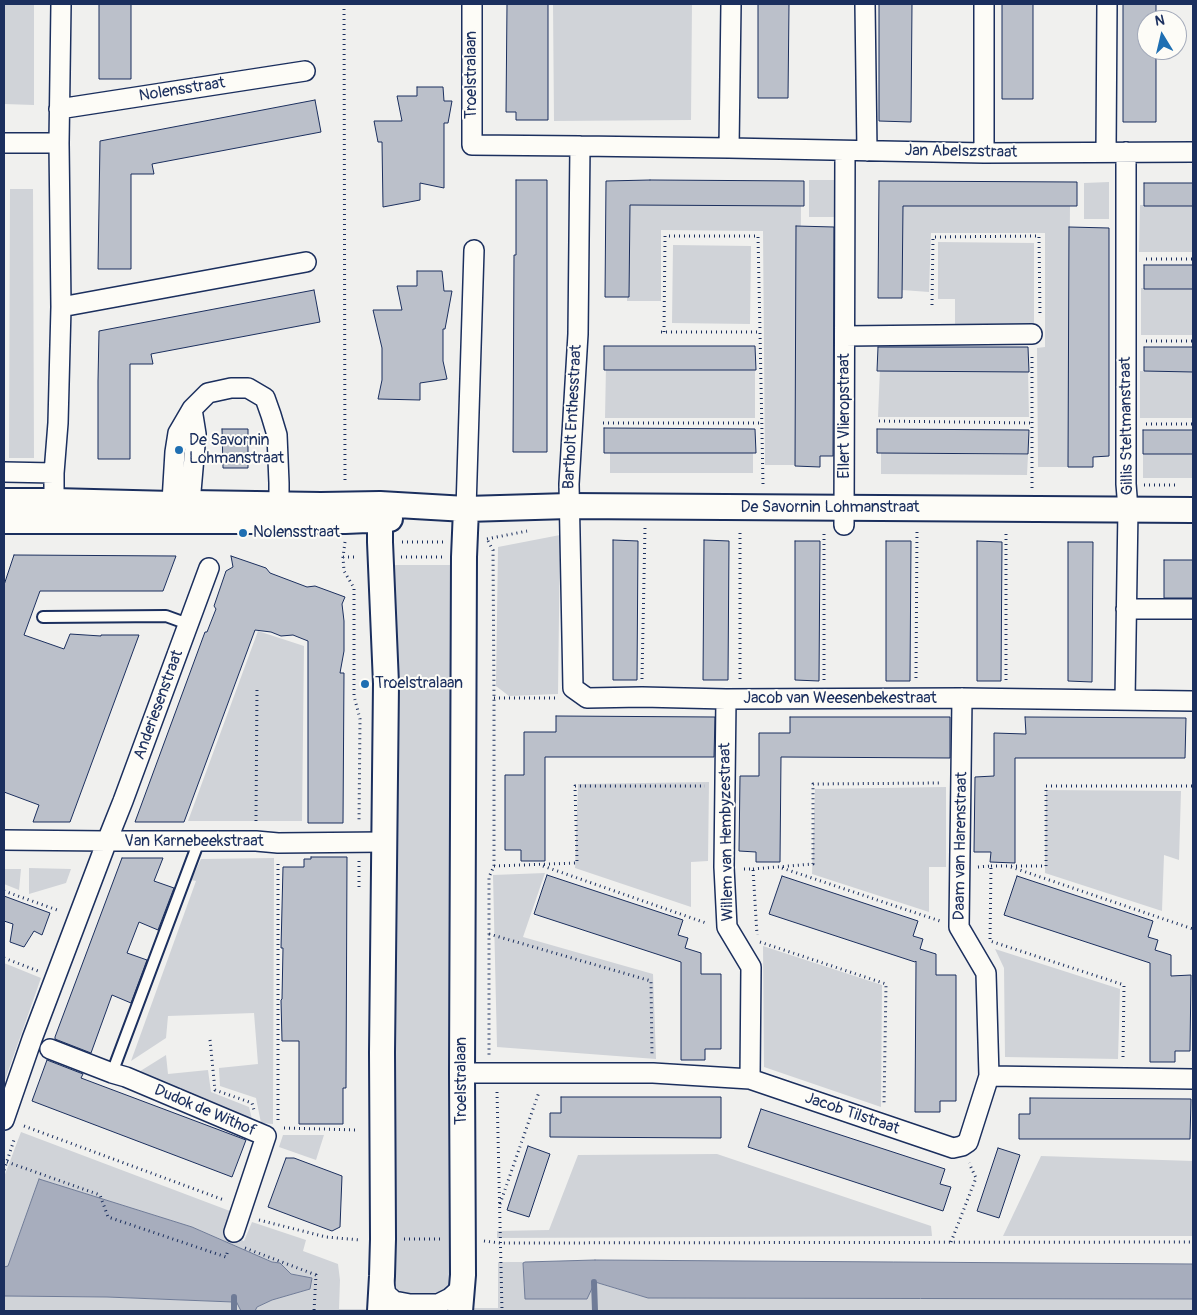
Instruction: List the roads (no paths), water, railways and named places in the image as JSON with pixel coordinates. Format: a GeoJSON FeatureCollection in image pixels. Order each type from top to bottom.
{"type":"FeatureCollection","features":[{"type":"Feature","properties":{"kind":"street"},"geometry":{"type":"LineString","coordinates":[[54,511],[61,308],[59,109],[61,4]]}},
{"type":"Feature","properties":{"kind":"street","name":"Troelstralaan"},"geometry":{"type":"LineString","coordinates":[[472,4],[472,145],[580,146]]}},
{"type":"Feature","properties":{"kind":"street"},"geometry":{"type":"LineString","coordinates":[[729,148],[731,4]]}},
{"type":"Feature","properties":{"kind":"street"},"geometry":{"type":"LineString","coordinates":[[865,4],[867,151]]}},
{"type":"Feature","properties":{"kind":"street"},"geometry":{"type":"LineString","coordinates":[[984,4],[984,153]]}},
{"type":"Feature","properties":{"kind":"street"},"geometry":{"type":"LineString","coordinates":[[1106,4],[1106,152]]}},
{"type":"Feature","properties":{"kind":"street","name":"Nolensstraat"},"geometry":{"type":"LineString","coordinates":[[59,109],[305,71]]}},
{"type":"Feature","properties":{"kind":"street"},"geometry":{"type":"LineString","coordinates":[[4,142],[59,143]]}},
{"type":"Feature","properties":{"kind":"street","name":"Jan Abelszstraat"},"geometry":{"type":"LineString","coordinates":[[580,146],[984,153],[1193,152]]}},
{"type":"Feature","properties":{"kind":"street","name":"Bartholt Enthesstraat"},"geometry":{"type":"LineString","coordinates":[[573,688],[569,484],[578,334],[580,146]]}},
{"type":"Feature","properties":{"kind":"street","name":"Ellert Vlieropstraat"},"geometry":{"type":"LineString","coordinates":[[844,517],[845,151]]}},
{"type":"Feature","properties":{"kind":"street","name":"Gillis Steltmanstraat"},"geometry":{"type":"LineString","coordinates":[[1124,700],[1128,509],[1126,484],[1126,152]]}},
{"type":"Feature","properties":{"kind":"street","name":"Troelstralaan"},"geometry":{"type":"LineString","coordinates":[[460,1311],[463,1275],[464,557],[477,509],[474,250]]}},
{"type":"Feature","properties":{"kind":"street"},"geometry":{"type":"LineString","coordinates":[[61,308],[306,262]]}},
{"type":"Feature","properties":{"kind":"street","name":"Ellert Vlieropstraat"},"geometry":{"type":"LineString","coordinates":[[845,336],[1036,328]]}},
{"type":"Feature","properties":{"kind":"street"},"geometry":{"type":"LineString","coordinates":[[181,512],[175,452],[178,433],[192,409],[208,393],[231,388],[248,388],[265,398],[277,435],[279,513]]}},
{"type":"Feature","properties":{"kind":"street"},"geometry":{"type":"LineString","coordinates":[[4,472],[54,472]]}},
{"type":"Feature","properties":{"kind":"street","name":"De Savornin Lohmanstraat"},"geometry":{"type":"LineString","coordinates":[[4,501],[54,511],[279,513],[345,522],[380,512],[569,506],[752,507],[844,517],[1032,508],[1193,510]]}},
{"type":"Feature","properties":{"kind":"street","name":"De Savornin Lohmanstraat"},"geometry":{"type":"LineString","coordinates":[[4,521],[54,511]]}},
{"type":"Feature","properties":{"kind":"street"},"geometry":{"type":"LineString","coordinates":[[380,512],[386,684],[382,1052],[383,1239],[380,1311]]}},
{"type":"Feature","properties":{"kind":"street","name":"Anderiesenstraat"},"geometry":{"type":"LineString","coordinates":[[107,841],[209,568]]}},
{"type":"Feature","properties":{"kind":"street"},"geometry":{"type":"LineString","coordinates":[[1126,609],[1193,609]]}},
{"type":"Feature","properties":{"kind":"street","name":"Jacob van Weesenbekestraat"},"geometry":{"type":"LineString","coordinates":[[573,688],[587,698],[1006,698],[1193,702]]}},
{"type":"Feature","properties":{"kind":"street","name":"Daam van Harenstraat"},"geometry":{"type":"LineString","coordinates":[[962,698],[959,927],[986,973],[990,1076]]}},
{"type":"Feature","properties":{"kind":"street","name":"Willem van Hembyzestraat"},"geometry":{"type":"LineString","coordinates":[[733,699],[725,786],[724,868],[727,927],[751,968],[750,1079]]}},
{"type":"Feature","properties":{"kind":"street","name":"Van Karnebeekstraat"},"geometry":{"type":"LineString","coordinates":[[4,840],[256,840],[278,843],[384,842]]}},
{"type":"Feature","properties":{"kind":"street"},"geometry":{"type":"LineString","coordinates":[[9,1121],[32,1039],[107,841]]}},
{"type":"Feature","properties":{"kind":"street","name":"Dudok de Withof"},"geometry":{"type":"LineString","coordinates":[[50,1049],[126,1077],[266,1136],[237,1229]]}},
{"type":"Feature","properties":{"kind":"street","name":"Jacob Tilstraat"},"geometry":{"type":"LineString","coordinates":[[462,1073],[652,1074],[750,1079],[953,1148],[968,1142],[990,1076]]}},
{"type":"Feature","properties":{"kind":"street"},"geometry":{"type":"LineString","coordinates":[[990,1076],[1193,1078]]}},
{"type":"Feature","properties":{"kind":"street"},"geometry":{"type":"LineString","coordinates":[[382,1276],[386,1294],[394,1301],[410,1304],[438,1304],[450,1298],[459,1290],[463,1275]]}},
{"type":"Feature","properties":{"kind":"lane"},"geometry":{"type":"LineString","coordinates":[[43,617],[166,616],[188,624]]}},
{"type":"Feature","properties":{"kind":"lane"},"geometry":{"type":"LineString","coordinates":[[112,1073],[199,841]]}},
{"type":"Feature","properties":{"kind":"water"},"geometry":{"type":"Polygon","coordinates":[[[39,1179],[192,1227],[272,1262],[280,1263],[291,1274],[312,1278],[310,1289],[272,1300],[257,1307],[255,1311],[241,1311],[234,1297],[233,1302],[107,1297],[4,1296],[4,1267],[8,1266],[39,1179]]]}},
{"type":"Feature","properties":{"kind":"water"},"geometry":{"type":"Polygon","coordinates":[[[595,1260],[1193,1264],[1193,1299],[648,1298],[595,1282],[587,1299],[525,1299],[523,1263],[595,1260]]]}},
{"type":"Feature","properties":{"kind":"waterway"},"geometry":{"type":"LineString","coordinates":[[594,1282],[595,1311]]}},
{"type":"Feature","properties":{"kind":"waterway"},"geometry":{"type":"LineString","coordinates":[[234,1297],[234,1311]]}},
{"type":"Feature","properties":{"kind":"place","name":"De Savornin Lohmanstraat"},"geometry":{"type":"Point","coordinates":[179,450]}},
{"type":"Feature","properties":{"kind":"place","name":"Nolensstraat"},"geometry":{"type":"Point","coordinates":[243,533]}},
{"type":"Feature","properties":{"kind":"place","name":"Troelstralaan"},"geometry":{"type":"Point","coordinates":[365,684]}}]}
